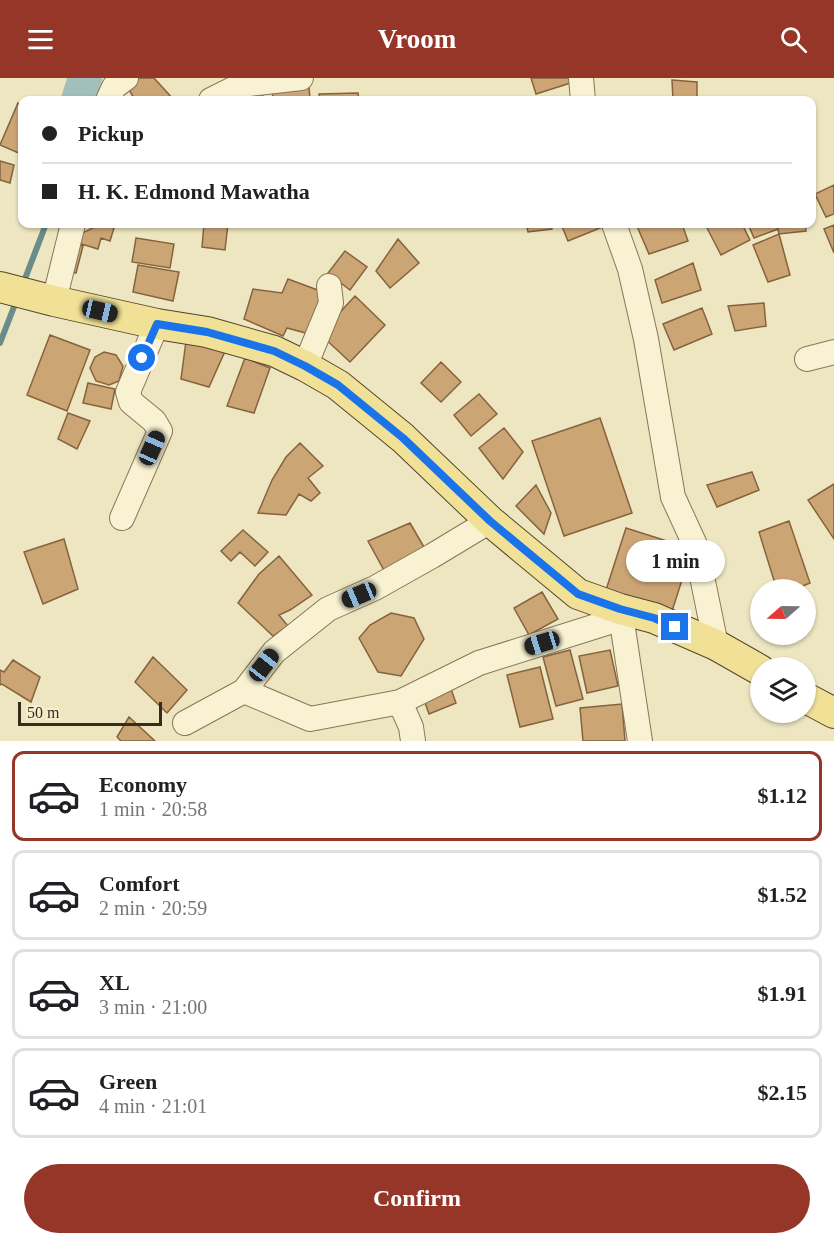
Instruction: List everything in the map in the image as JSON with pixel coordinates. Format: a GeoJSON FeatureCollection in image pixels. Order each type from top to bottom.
{"type":"FeatureCollection","features":[{"type":"Feature","properties":{"kind":"main road"},"geometry":{"type":"LineString","coordinates":[[0,287],[157,324],[207,332],[274,351],[305,366],[338,385],[403,438],[490,521],[578,594],[654,618],[716,645],[750,664]]}},
{"type":"Feature","properties":{"kind":"main road"},"geometry":{"type":"LineString","coordinates":[[816,704],[834,714]]}},
{"type":"Feature","properties":{"kind":"street"},"geometry":{"type":"LineString","coordinates":[[219,96],[241,85],[301,78]]}},
{"type":"Feature","properties":{"kind":"street"},"geometry":{"type":"LineString","coordinates":[[581,78],[583,96]]}},
{"type":"Feature","properties":{"kind":"street"},"geometry":{"type":"LineString","coordinates":[[48,299],[72,228]]}},
{"type":"Feature","properties":{"kind":"street"},"geometry":{"type":"LineString","coordinates":[[615,228],[630,269],[646,339],[673,497],[696,547],[716,645]]}},
{"type":"Feature","properties":{"kind":"street"},"geometry":{"type":"LineString","coordinates":[[305,366],[332,303],[329,286]]}},
{"type":"Feature","properties":{"kind":"street"},"geometry":{"type":"LineString","coordinates":[[122,518],[160,431],[154,421],[131,402],[128,392],[157,324]]}},
{"type":"Feature","properties":{"kind":"street"},"geometry":{"type":"LineString","coordinates":[[807,359],[834,352]]}},
{"type":"Feature","properties":{"kind":"street"},"geometry":{"type":"LineString","coordinates":[[185,723],[244,691],[274,652],[328,609],[375,588],[490,521]]}},
{"type":"Feature","properties":{"kind":"street"},"geometry":{"type":"LineString","coordinates":[[244,691],[310,719],[400,702],[479,663],[606,623],[620,609]]}},
{"type":"Feature","properties":{"kind":"street"},"geometry":{"type":"LineString","coordinates":[[620,609],[640,741]]}},
{"type":"Feature","properties":{"kind":"street"},"geometry":{"type":"LineString","coordinates":[[400,702],[411,727],[413,741]]}},
{"type":"Feature","properties":{"kind":"building"},"geometry":{"type":"Polygon","coordinates":[[[138,78],[154,78],[170,96],[133,96],[128,88],[138,78]]]}},
{"type":"Feature","properties":{"kind":"building"},"geometry":{"type":"Polygon","coordinates":[[[531,78],[579,78],[580,80],[536,94],[531,78]]]}},
{"type":"Feature","properties":{"kind":"building"},"geometry":{"type":"Polygon","coordinates":[[[672,80],[697,82],[697,96],[673,96],[672,80]]]}},
{"type":"Feature","properties":{"kind":"building"},"geometry":{"type":"Polygon","coordinates":[[[259,83],[263,96],[247,96],[244,88],[259,83]]]}},
{"type":"Feature","properties":{"kind":"building"},"geometry":{"type":"Polygon","coordinates":[[[309,86],[310,96],[273,96],[272,87],[309,86]]]}},
{"type":"Feature","properties":{"kind":"building"},"geometry":{"type":"Polygon","coordinates":[[[358,93],[358,96],[319,96],[319,94],[358,93]]]}},
{"type":"Feature","properties":{"kind":"building"},"geometry":{"type":"Polygon","coordinates":[[[18,103],[18,153],[0,145],[18,103]]]}},
{"type":"Feature","properties":{"kind":"building"},"geometry":{"type":"Polygon","coordinates":[[[0,161],[14,165],[10,183],[0,180],[0,161]]]}},
{"type":"Feature","properties":{"kind":"building"},"geometry":{"type":"Polygon","coordinates":[[[834,185],[834,214],[826,217],[816,194],[834,185]]]}},
{"type":"Feature","properties":{"kind":"building"},"geometry":{"type":"Polygon","coordinates":[[[834,225],[834,253],[824,229],[834,225]]]}},
{"type":"Feature","properties":{"kind":"building"},"geometry":{"type":"Polygon","coordinates":[[[93,228],[114,228],[110,241],[101,238],[98,249],[78,243],[80,234],[93,228]]]}},
{"type":"Feature","properties":{"kind":"building"},"geometry":{"type":"Polygon","coordinates":[[[204,228],[228,228],[225,250],[202,247],[204,228]]]}},
{"type":"Feature","properties":{"kind":"building"},"geometry":{"type":"Polygon","coordinates":[[[527,228],[552,229],[528,232],[527,228]]]}},
{"type":"Feature","properties":{"kind":"building"},"geometry":{"type":"Polygon","coordinates":[[[563,228],[600,228],[568,241],[563,228]]]}},
{"type":"Feature","properties":{"kind":"building"},"geometry":{"type":"Polygon","coordinates":[[[638,228],[683,228],[688,241],[649,254],[638,228]]]}},
{"type":"Feature","properties":{"kind":"building"},"geometry":{"type":"Polygon","coordinates":[[[707,228],[744,228],[750,240],[721,255],[707,228]]]}},
{"type":"Feature","properties":{"kind":"building"},"geometry":{"type":"Polygon","coordinates":[[[750,228],[778,229],[754,238],[750,228]]]}},
{"type":"Feature","properties":{"kind":"building"},"geometry":{"type":"Polygon","coordinates":[[[778,228],[806,228],[806,231],[779,234],[778,228]]]}},
{"type":"Feature","properties":{"kind":"building"},"geometry":{"type":"Polygon","coordinates":[[[779,234],[790,275],[768,282],[753,245],[779,234]]]}},
{"type":"Feature","properties":{"kind":"building"},"geometry":{"type":"Polygon","coordinates":[[[136,238],[174,244],[170,268],[132,262],[136,238]]]}},
{"type":"Feature","properties":{"kind":"building"},"geometry":{"type":"Polygon","coordinates":[[[398,239],[419,263],[390,288],[376,271],[398,239]]]}},
{"type":"Feature","properties":{"kind":"building"},"geometry":{"type":"Polygon","coordinates":[[[72,243],[83,246],[76,273],[65,270],[72,243]]]}},
{"type":"Feature","properties":{"kind":"building"},"geometry":{"type":"Polygon","coordinates":[[[345,251],[367,267],[350,290],[328,273],[345,251]]]}},
{"type":"Feature","properties":{"kind":"building"},"geometry":{"type":"Polygon","coordinates":[[[693,263],[701,290],[662,303],[655,280],[693,263]]]}},
{"type":"Feature","properties":{"kind":"building"},"geometry":{"type":"Polygon","coordinates":[[[138,265],[179,272],[173,301],[133,292],[138,265]]]}},
{"type":"Feature","properties":{"kind":"building"},"geometry":{"type":"Polygon","coordinates":[[[288,279],[323,292],[313,335],[287,328],[283,336],[244,319],[253,289],[282,293],[288,279]]]}},
{"type":"Feature","properties":{"kind":"building"},"geometry":{"type":"Polygon","coordinates":[[[355,296],[385,325],[350,362],[320,334],[355,296]]]}},
{"type":"Feature","properties":{"kind":"building"},"geometry":{"type":"Polygon","coordinates":[[[764,303],[766,326],[735,331],[728,306],[764,303]]]}},
{"type":"Feature","properties":{"kind":"building"},"geometry":{"type":"Polygon","coordinates":[[[702,308],[712,334],[674,350],[663,324],[702,308]]]}},
{"type":"Feature","properties":{"kind":"building"},"geometry":{"type":"Polygon","coordinates":[[[187,334],[227,347],[209,387],[181,379],[187,334]]]}},
{"type":"Feature","properties":{"kind":"building"},"geometry":{"type":"Polygon","coordinates":[[[50,335],[90,350],[67,411],[27,395],[50,335]]]}},
{"type":"Feature","properties":{"kind":"building"},"geometry":{"type":"Polygon","coordinates":[[[104,352],[116,355],[123,366],[119,381],[109,385],[96,381],[90,368],[95,357],[104,352]]]}},
{"type":"Feature","properties":{"kind":"building"},"geometry":{"type":"Polygon","coordinates":[[[245,358],[270,368],[254,413],[227,406],[245,358]]]}},
{"type":"Feature","properties":{"kind":"building"},"geometry":{"type":"Polygon","coordinates":[[[441,362],[461,382],[441,402],[421,383],[441,362]]]}},
{"type":"Feature","properties":{"kind":"building"},"geometry":{"type":"Polygon","coordinates":[[[88,383],[115,389],[111,409],[83,403],[88,383]]]}},
{"type":"Feature","properties":{"kind":"building"},"geometry":{"type":"Polygon","coordinates":[[[479,394],[497,414],[471,436],[454,415],[479,394]]]}},
{"type":"Feature","properties":{"kind":"building"},"geometry":{"type":"Polygon","coordinates":[[[68,413],[90,421],[77,449],[58,439],[68,413]]]}},
{"type":"Feature","properties":{"kind":"building"},"geometry":{"type":"Polygon","coordinates":[[[600,418],[632,513],[564,536],[532,441],[600,418]]]}},
{"type":"Feature","properties":{"kind":"building"},"geometry":{"type":"Polygon","coordinates":[[[504,428],[523,452],[503,479],[479,448],[504,428]]]}},
{"type":"Feature","properties":{"kind":"building"},"geometry":{"type":"Polygon","coordinates":[[[300,443],[323,466],[308,478],[320,493],[311,501],[299,494],[286,515],[258,513],[272,480],[286,457],[300,443]]]}},
{"type":"Feature","properties":{"kind":"building"},"geometry":{"type":"Polygon","coordinates":[[[752,472],[759,490],[717,507],[707,485],[752,472]]]}},
{"type":"Feature","properties":{"kind":"building"},"geometry":{"type":"Polygon","coordinates":[[[834,484],[834,539],[808,500],[834,484]]]}},
{"type":"Feature","properties":{"kind":"building"},"geometry":{"type":"Polygon","coordinates":[[[536,485],[551,513],[544,534],[516,506],[536,485]]]}},
{"type":"Feature","properties":{"kind":"building"},"geometry":{"type":"Polygon","coordinates":[[[789,521],[809,579],[774,579],[759,532],[789,521]]]}},
{"type":"Feature","properties":{"kind":"building"},"geometry":{"type":"Polygon","coordinates":[[[410,523],[428,554],[385,572],[368,541],[410,523]]]}},
{"type":"Feature","properties":{"kind":"building"},"geometry":{"type":"Polygon","coordinates":[[[626,528],[692,549],[672,611],[606,590],[626,528]]]}},
{"type":"Feature","properties":{"kind":"building"},"geometry":{"type":"Polygon","coordinates":[[[243,530],[268,552],[255,566],[240,552],[231,561],[221,551],[243,530]]]}},
{"type":"Feature","properties":{"kind":"building"},"geometry":{"type":"Polygon","coordinates":[[[64,539],[78,589],[43,604],[24,552],[64,539]]]}},
{"type":"Feature","properties":{"kind":"building"},"geometry":{"type":"Polygon","coordinates":[[[279,556],[312,595],[279,615],[288,626],[273,636],[238,603],[259,574],[279,556]]]}},
{"type":"Feature","properties":{"kind":"building"},"geometry":{"type":"Polygon","coordinates":[[[542,592],[558,619],[529,635],[514,608],[542,592]]]}},
{"type":"Feature","properties":{"kind":"building"},"geometry":{"type":"Polygon","coordinates":[[[391,613],[414,618],[424,639],[401,676],[378,672],[359,638],[370,625],[391,613]]]}},
{"type":"Feature","properties":{"kind":"building"},"geometry":{"type":"Polygon","coordinates":[[[570,650],[583,699],[556,706],[543,657],[570,650]]]}},
{"type":"Feature","properties":{"kind":"building"},"geometry":{"type":"Polygon","coordinates":[[[610,650],[618,686],[587,693],[579,656],[610,650]]]}},
{"type":"Feature","properties":{"kind":"building"},"geometry":{"type":"Polygon","coordinates":[[[153,657],[187,690],[167,713],[135,682],[153,657]]]}},
{"type":"Feature","properties":{"kind":"building"},"geometry":{"type":"Polygon","coordinates":[[[13,660],[40,677],[31,702],[2,684],[0,685],[0,670],[4,672],[13,660]]]}},
{"type":"Feature","properties":{"kind":"building"},"geometry":{"type":"Polygon","coordinates":[[[540,667],[553,719],[520,727],[507,675],[540,667]]]}},
{"type":"Feature","properties":{"kind":"building"},"geometry":{"type":"Polygon","coordinates":[[[450,686],[456,703],[429,714],[423,697],[450,686]]]}},
{"type":"Feature","properties":{"kind":"building"},"geometry":{"type":"Polygon","coordinates":[[[622,704],[625,741],[583,741],[580,708],[622,704]]]}},
{"type":"Feature","properties":{"kind":"building"},"geometry":{"type":"Polygon","coordinates":[[[129,717],[155,741],[121,741],[117,737],[129,717]]]}},
{"type":"Feature","properties":{"kind":"waterway"},"geometry":{"type":"LineString","coordinates":[[79,96],[85,78]]}},
{"type":"Feature","properties":{"kind":"waterway"},"geometry":{"type":"LineString","coordinates":[[23,284],[44,228]]}},
{"type":"Feature","properties":{"kind":"waterway"},"geometry":{"type":"LineString","coordinates":[[0,343],[17,299]]}},
{"type":"Feature","properties":{"kind":"route"},"geometry":{"type":"LineString","coordinates":[[142,358],[157,324],[207,332],[274,351],[305,366],[338,385],[403,438],[490,521],[578,594],[675,627]]}}]}
